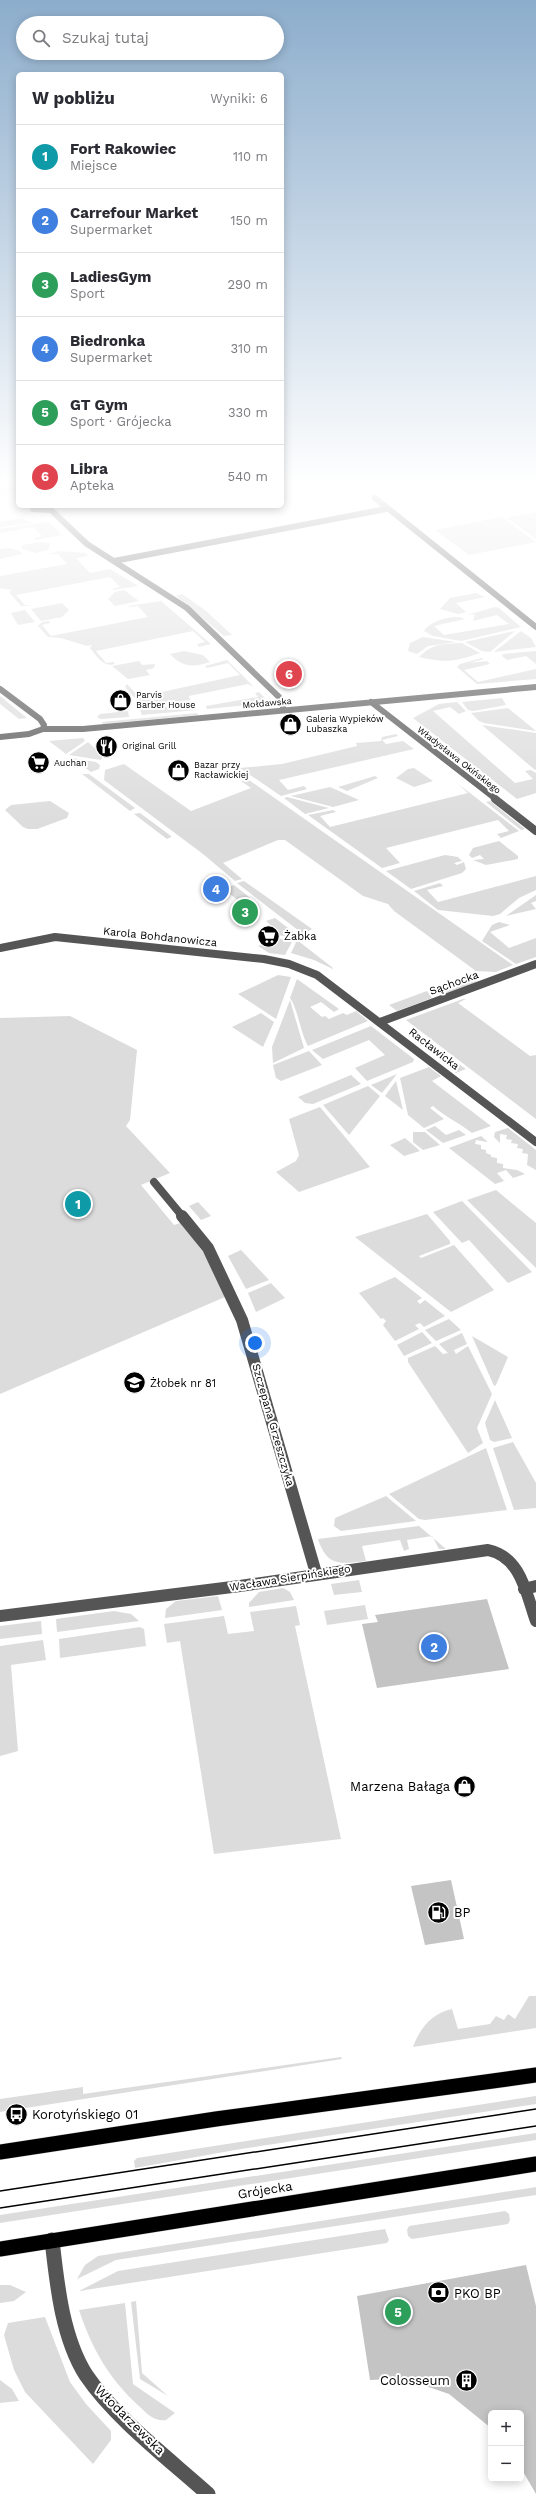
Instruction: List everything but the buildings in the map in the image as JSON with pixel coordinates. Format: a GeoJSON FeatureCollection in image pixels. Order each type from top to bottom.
{"type":"FeatureCollection","features":[{"type":"Feature","properties":{"kind":"main road"},"geometry":{"type":"LineString","coordinates":[[0,2152],[216,2119],[536,2076]]}},
{"type":"Feature","properties":{"kind":"main road","name":"Grójecka"},"geometry":{"type":"LineString","coordinates":[[0,2249],[536,2164]]}},
{"type":"Feature","properties":{"kind":"street"},"geometry":{"type":"LineString","coordinates":[[176,600],[196,616],[279,697],[284,710]]}},
{"type":"Feature","properties":{"kind":"street"},"geometry":{"type":"LineString","coordinates":[[502,600],[536,627]]}},
{"type":"Feature","properties":{"kind":"street","name":"Mołdawska"},"geometry":{"type":"LineString","coordinates":[[0,737],[29,734],[43,729],[83,729],[536,687]]}},
{"type":"Feature","properties":{"kind":"street"},"geometry":{"type":"LineString","coordinates":[[0,689],[40,719],[44,724],[43,729]]}},
{"type":"Feature","properties":{"kind":"street","name":"Władysława Okińskiego"},"geometry":{"type":"LineString","coordinates":[[371,702],[536,831]]}},
{"type":"Feature","properties":{"kind":"street","name":"Karola Bohdanowicza"},"geometry":{"type":"LineString","coordinates":[[0,948],[55,937],[264,959],[289,964],[317,975]]}},
{"type":"Feature","properties":{"kind":"street","name":"Sąchocka"},"geometry":{"type":"LineString","coordinates":[[380,1022],[536,964]]}},
{"type":"Feature","properties":{"kind":"street","name":"Racławicka"},"geometry":{"type":"LineString","coordinates":[[317,975],[536,1142]]}},
{"type":"Feature","properties":{"kind":"street","name":"Szczepana Grzeszczyka"},"geometry":{"type":"LineString","coordinates":[[154,1182],[208,1248],[242,1320],[316,1573]]}},
{"type":"Feature","properties":{"kind":"street","name":"Wacława Sierpińskiego"},"geometry":{"type":"LineString","coordinates":[[0,1616],[242,1586],[316,1573],[494,1550],[510,1558],[536,1621]]}},
{"type":"Feature","properties":{"kind":"street"},"geometry":{"type":"LineString","coordinates":[[524,1589],[536,1586]]}},
{"type":"Feature","properties":{"kind":"street","name":"Włodarzewska"},"geometry":{"type":"LineString","coordinates":[[52,2240],[56,2289],[59,2303],[72,2342],[86,2374],[113,2407],[208,2494]]}},
{"type":"Feature","properties":{"kind":"shaded area"},"geometry":{"type":"Polygon","coordinates":[[[16,600],[21,600],[25,605],[32,606],[21,606],[16,600]]]}},
{"type":"Feature","properties":{"kind":"shaded area"},"geometry":{"type":"Polygon","coordinates":[[[109,600],[139,601],[115,606],[109,600]]]}},
{"type":"Feature","properties":{"kind":"shaded area"},"geometry":{"type":"Polygon","coordinates":[[[181,600],[191,600],[205,610],[232,635],[224,636],[181,600]]]}},
{"type":"Feature","properties":{"kind":"shaded area"},"geometry":{"type":"Polygon","coordinates":[[[448,600],[469,600],[456,603],[466,612],[458,614],[440,609],[448,600]]]}},
{"type":"Feature","properties":{"kind":"shaded area"},"geometry":{"type":"Polygon","coordinates":[[[161,601],[211,644],[199,647],[197,644],[205,642],[193,631],[96,651],[106,663],[113,662],[115,664],[111,665],[103,663],[97,657],[90,648],[92,645],[87,646],[61,638],[48,637],[38,626],[42,622],[49,621],[50,623],[42,625],[51,636],[148,617],[138,606],[128,606],[161,601]]]}},
{"type":"Feature","properties":{"kind":"shaded area"},"geometry":{"type":"Polygon","coordinates":[[[62,603],[69,610],[62,617],[41,621],[31,609],[62,603]]]}},
{"type":"Feature","properties":{"kind":"shaded area"},"geometry":{"type":"Polygon","coordinates":[[[495,607],[499,608],[521,627],[461,641],[433,636],[424,631],[427,627],[437,621],[456,617],[465,619],[434,626],[444,635],[509,624],[497,615],[473,621],[475,614],[467,615],[495,607]]]}},
{"type":"Feature","properties":{"kind":"shaded area"},"geometry":{"type":"Polygon","coordinates":[[[25,610],[35,622],[18,625],[11,613],[25,610]]]}},
{"type":"Feature","properties":{"kind":"shaded area"},"geometry":{"type":"Polygon","coordinates":[[[515,631],[490,652],[482,651],[465,642],[515,631]]]}},
{"type":"Feature","properties":{"kind":"shaded area"},"geometry":{"type":"Polygon","coordinates":[[[521,631],[531,638],[536,647],[494,652],[521,631]]]}},
{"type":"Feature","properties":{"kind":"shaded area"},"geometry":{"type":"Polygon","coordinates":[[[423,637],[456,642],[428,646],[417,654],[408,651],[410,643],[423,637]]]}},
{"type":"Feature","properties":{"kind":"shaded area"},"geometry":{"type":"Polygon","coordinates":[[[462,643],[480,653],[450,661],[419,657],[429,649],[439,645],[462,643]]]}},
{"type":"Feature","properties":{"kind":"shaded area"},"geometry":{"type":"Polygon","coordinates":[[[184,651],[203,655],[210,662],[193,666],[183,664],[170,654],[184,651]]]}},
{"type":"Feature","properties":{"kind":"shaded area"},"geometry":{"type":"Polygon","coordinates":[[[536,651],[536,664],[526,656],[507,660],[502,656],[503,654],[536,651]]]}},
{"type":"Feature","properties":{"kind":"shaded area"},"geometry":{"type":"Polygon","coordinates":[[[482,658],[484,659],[469,663],[487,661],[490,664],[464,670],[478,682],[536,669],[536,679],[477,684],[457,667],[460,664],[482,658]]]}},
{"type":"Feature","properties":{"kind":"shaded area"},"geometry":{"type":"Polygon","coordinates":[[[227,660],[254,687],[248,684],[189,696],[190,700],[141,705],[125,687],[127,684],[139,697],[240,675],[228,663],[207,668],[205,666],[227,660]]]}},
{"type":"Feature","properties":{"kind":"shaded area"},"geometry":{"type":"Polygon","coordinates":[[[139,661],[142,665],[155,664],[154,668],[146,670],[150,675],[128,679],[112,666],[139,661]]]}},
{"type":"Feature","properties":{"kind":"shaded area"},"geometry":{"type":"Polygon","coordinates":[[[259,692],[265,698],[258,704],[207,709],[206,706],[258,697],[255,693],[259,692]]]}},
{"type":"Feature","properties":{"kind":"shaded area"},"geometry":{"type":"Polygon","coordinates":[[[0,696],[27,718],[19,719],[0,704],[0,696]]]}},
{"type":"Feature","properties":{"kind":"shaded area"},"geometry":{"type":"Polygon","coordinates":[[[502,698],[506,705],[473,711],[468,710],[462,702],[502,698]]]}},
{"type":"Feature","properties":{"kind":"shaded area"},"geometry":{"type":"Polygon","coordinates":[[[457,702],[466,711],[459,714],[450,707],[433,711],[515,783],[533,779],[525,771],[531,770],[536,773],[536,793],[517,799],[413,718],[439,704],[457,702]]]}},
{"type":"Feature","properties":{"kind":"shaded area"},"geometry":{"type":"Polygon","coordinates":[[[185,705],[194,707],[196,710],[142,715],[140,710],[185,705]]]}},
{"type":"Feature","properties":{"kind":"shaded area"},"geometry":{"type":"Polygon","coordinates":[[[508,708],[536,731],[484,723],[479,721],[471,713],[508,708]]]}},
{"type":"Feature","properties":{"kind":"shaded area"},"geometry":{"type":"Polygon","coordinates":[[[128,711],[129,717],[101,719],[97,717],[100,714],[128,711]]]}},
{"type":"Feature","properties":{"kind":"shaded area"},"geometry":{"type":"Polygon","coordinates":[[[197,713],[198,715],[103,724],[102,722],[197,713]]]}},
{"type":"Feature","properties":{"kind":"shaded area"},"geometry":{"type":"Polygon","coordinates":[[[482,725],[536,733],[536,769],[535,770],[482,725]]]}},
{"type":"Feature","properties":{"kind":"shaded area"},"geometry":{"type":"Polygon","coordinates":[[[396,734],[398,736],[382,740],[386,744],[403,741],[414,749],[279,780],[288,790],[304,786],[307,789],[281,796],[240,768],[282,764],[357,746],[356,743],[381,741],[382,737],[396,734]]]}},
{"type":"Feature","properties":{"kind":"shaded area"},"geometry":{"type":"Polygon","coordinates":[[[83,738],[85,741],[66,754],[49,741],[83,738]]]}},
{"type":"Feature","properties":{"kind":"shaded area"},"geometry":{"type":"Polygon","coordinates":[[[88,742],[103,756],[101,760],[69,755],[88,742]]]}},
{"type":"Feature","properties":{"kind":"shaded area"},"geometry":{"type":"Polygon","coordinates":[[[72,758],[96,762],[100,765],[99,769],[91,772],[72,758]]]}},
{"type":"Feature","properties":{"kind":"shaded area"},"geometry":{"type":"Polygon","coordinates":[[[124,764],[191,811],[251,788],[241,781],[249,780],[513,965],[496,972],[476,971],[394,911],[388,904],[363,896],[285,840],[278,840],[223,863],[242,879],[235,881],[203,854],[104,780],[105,770],[124,764]]]}},
{"type":"Feature","properties":{"kind":"shaded area"},"geometry":{"type":"Polygon","coordinates":[[[414,768],[433,781],[414,787],[396,778],[408,769],[414,768]]]}},
{"type":"Feature","properties":{"kind":"shaded area"},"geometry":{"type":"Polygon","coordinates":[[[82,774],[89,774],[135,808],[130,811],[82,774]]]}},
{"type":"Feature","properties":{"kind":"shaded area"},"geometry":{"type":"Polygon","coordinates":[[[375,776],[378,778],[347,791],[338,787],[375,776]]]}},
{"type":"Feature","properties":{"kind":"shaded area"},"geometry":{"type":"Polygon","coordinates":[[[457,783],[519,831],[501,838],[497,834],[509,831],[498,820],[386,848],[400,863],[382,868],[308,815],[333,810],[336,812],[320,816],[330,827],[468,793],[457,783]]]}},
{"type":"Feature","properties":{"kind":"shaded area"},"geometry":{"type":"Polygon","coordinates":[[[330,787],[359,800],[333,807],[291,796],[330,787]]]}},
{"type":"Feature","properties":{"kind":"shaded area"},"geometry":{"type":"Polygon","coordinates":[[[287,797],[329,808],[305,814],[284,798],[287,797]]]}},
{"type":"Feature","properties":{"kind":"shaded area"},"geometry":{"type":"Polygon","coordinates":[[[50,801],[69,813],[67,818],[37,829],[28,829],[23,827],[5,810],[11,805],[50,801]]]}},
{"type":"Feature","properties":{"kind":"shaded area"},"geometry":{"type":"Polygon","coordinates":[[[490,801],[525,829],[521,830],[486,802],[490,801]]]}},
{"type":"Feature","properties":{"kind":"shaded area"},"geometry":{"type":"Polygon","coordinates":[[[140,813],[171,837],[167,839],[134,814],[140,813]]]}},
{"type":"Feature","properties":{"kind":"shaded area"},"geometry":{"type":"Polygon","coordinates":[[[499,841],[518,856],[518,859],[486,865],[473,860],[484,859],[480,855],[472,858],[469,855],[473,848],[499,841]]]}},
{"type":"Feature","properties":{"kind":"shaded area"},"geometry":{"type":"Polygon","coordinates":[[[445,855],[458,857],[462,861],[454,863],[457,865],[464,862],[466,869],[462,873],[411,889],[386,871],[445,855]]]}},
{"type":"Feature","properties":{"kind":"shaded area"},"geometry":{"type":"Polygon","coordinates":[[[536,876],[536,890],[519,898],[500,914],[493,916],[438,910],[414,891],[440,883],[443,886],[427,890],[438,902],[536,876]]]}},
{"type":"Feature","properties":{"kind":"shaded area"},"geometry":{"type":"Polygon","coordinates":[[[244,881],[312,929],[303,934],[237,883],[244,881]]]}},
{"type":"Feature","properties":{"kind":"shaded area"},"geometry":{"type":"Polygon","coordinates":[[[234,885],[259,905],[250,909],[223,889],[234,885]]]}},
{"type":"Feature","properties":{"kind":"shaded area"},"geometry":{"type":"Polygon","coordinates":[[[536,895],[536,901],[531,903],[536,909],[506,916],[536,895]]]}},
{"type":"Feature","properties":{"kind":"shaded area"},"geometry":{"type":"Polygon","coordinates":[[[275,918],[296,934],[293,937],[276,935],[274,928],[266,921],[275,918]]]}},
{"type":"Feature","properties":{"kind":"shaded area"},"geometry":{"type":"Polygon","coordinates":[[[499,922],[510,925],[490,932],[509,948],[536,938],[536,957],[516,964],[482,941],[492,925],[499,922]]]}},
{"type":"Feature","properties":{"kind":"shaded area"},"geometry":{"type":"Polygon","coordinates":[[[274,938],[293,940],[285,955],[269,953],[258,946],[268,943],[274,938]]]}},
{"type":"Feature","properties":{"kind":"shaded area"},"geometry":{"type":"Polygon","coordinates":[[[297,940],[333,969],[314,960],[291,953],[297,940]]]}},
{"type":"Feature","properties":{"kind":"shaded area"},"geometry":{"type":"Polygon","coordinates":[[[473,974],[478,977],[476,982],[446,993],[436,987],[473,974]]]}},
{"type":"Feature","properties":{"kind":"shaded area"},"geometry":{"type":"Polygon","coordinates":[[[278,975],[291,977],[276,1019],[238,994],[278,975]]]}},
{"type":"Feature","properties":{"kind":"shaded area"},"geometry":{"type":"Polygon","coordinates":[[[297,979],[339,1009],[334,1012],[321,1002],[310,1007],[322,1017],[325,1016],[329,1019],[343,1013],[347,1015],[356,1011],[368,1021],[308,1046],[290,998],[297,979]]]}},
{"type":"Feature","properties":{"kind":"shaded area"},"geometry":{"type":"Polygon","coordinates":[[[427,991],[432,998],[397,1011],[389,1005],[427,991]]]}},
{"type":"Feature","properties":{"kind":"shaded area"},"geometry":{"type":"Polygon","coordinates":[[[466,999],[458,1003],[530,1056],[536,1055],[536,1119],[406,1020],[466,999]]]}},
{"type":"Feature","properties":{"kind":"shaded area"},"geometry":{"type":"Polygon","coordinates":[[[290,1000],[304,1048],[273,1063],[272,1047],[290,1000]]]}},
{"type":"Feature","properties":{"kind":"shaded area"},"geometry":{"type":"Polygon","coordinates":[[[261,1013],[274,1022],[263,1047],[232,1027],[261,1013]]]}},
{"type":"Feature","properties":{"kind":"shaded area"},"geometry":{"type":"Polygon","coordinates":[[[70,1016],[137,1050],[130,1120],[126,1126],[170,1173],[141,1185],[174,1225],[180,1223],[201,1249],[218,1277],[225,1297],[0,1394],[0,1018],[70,1016]]]}},
{"type":"Feature","properties":{"kind":"shaded area"},"geometry":{"type":"Polygon","coordinates":[[[371,1026],[414,1059],[413,1062],[367,1081],[355,1068],[385,1055],[369,1040],[323,1059],[312,1050],[371,1026]]]}},
{"type":"Feature","properties":{"kind":"shaded area"},"geometry":{"type":"Polygon","coordinates":[[[309,1051],[322,1065],[281,1081],[276,1078],[273,1065],[309,1051]]]}},
{"type":"Feature","properties":{"kind":"shaded area"},"geometry":{"type":"Polygon","coordinates":[[[450,1058],[466,1069],[456,1073],[442,1062],[450,1058]]]}},
{"type":"Feature","properties":{"kind":"shaded area"},"geometry":{"type":"Polygon","coordinates":[[[429,1067],[441,1076],[432,1081],[491,1126],[472,1133],[433,1106],[430,1108],[444,1119],[424,1128],[408,1115],[400,1078],[429,1067]]]}},
{"type":"Feature","properties":{"kind":"shaded area"},"geometry":{"type":"Polygon","coordinates":[[[397,1074],[382,1093],[371,1085],[397,1074]]]}},
{"type":"Feature","properties":{"kind":"shaded area"},"geometry":{"type":"Polygon","coordinates":[[[351,1075],[361,1084],[313,1104],[305,1103],[298,1097],[351,1075]]]}},
{"type":"Feature","properties":{"kind":"shaded area"},"geometry":{"type":"Polygon","coordinates":[[[396,1081],[403,1110],[385,1096],[396,1081]]]}},
{"type":"Feature","properties":{"kind":"shaded area"},"geometry":{"type":"Polygon","coordinates":[[[368,1086],[380,1096],[349,1135],[323,1105],[368,1086]]]}},
{"type":"Feature","properties":{"kind":"shaded area"},"geometry":{"type":"Polygon","coordinates":[[[320,1107],[370,1167],[299,1192],[276,1172],[296,1161],[299,1155],[289,1119],[320,1107]]]}},
{"type":"Feature","properties":{"kind":"shaded area"},"geometry":{"type":"Polygon","coordinates":[[[435,1126],[446,1135],[459,1130],[466,1135],[443,1143],[426,1130],[435,1126]]]}},
{"type":"Feature","properties":{"kind":"shaded area"},"geometry":{"type":"Polygon","coordinates":[[[508,1128],[536,1150],[536,1170],[527,1165],[528,1154],[522,1153],[523,1149],[517,1148],[518,1144],[511,1143],[512,1140],[506,1139],[507,1135],[500,1134],[500,1143],[494,1137],[495,1132],[508,1128]]]}},
{"type":"Feature","properties":{"kind":"shaded area"},"geometry":{"type":"Polygon","coordinates":[[[413,1132],[425,1132],[440,1145],[423,1150],[413,1142],[413,1132]]]}},
{"type":"Feature","properties":{"kind":"shaded area"},"geometry":{"type":"Polygon","coordinates":[[[481,1136],[488,1142],[476,1140],[475,1144],[481,1145],[481,1149],[486,1150],[486,1153],[491,1155],[491,1157],[497,1158],[497,1163],[503,1164],[503,1168],[517,1170],[525,1174],[513,1178],[506,1170],[497,1173],[504,1181],[495,1184],[449,1148],[481,1136]]]}},
{"type":"Feature","properties":{"kind":"shaded area"},"geometry":{"type":"Polygon","coordinates":[[[405,1138],[420,1151],[404,1156],[390,1145],[405,1138]]]}},
{"type":"Feature","properties":{"kind":"shaded area"},"geometry":{"type":"Polygon","coordinates":[[[496,1190],[536,1223],[536,1268],[467,1200],[496,1190]]]}},
{"type":"Feature","properties":{"kind":"shaded area"},"geometry":{"type":"Polygon","coordinates":[[[462,1201],[532,1272],[508,1283],[469,1240],[462,1243],[433,1212],[462,1201]]]}},
{"type":"Feature","properties":{"kind":"shaded area"},"geometry":{"type":"Polygon","coordinates":[[[198,1202],[211,1216],[201,1220],[189,1206],[198,1202]]]}},
{"type":"Feature","properties":{"kind":"shaded area"},"geometry":{"type":"Polygon","coordinates":[[[427,1214],[450,1241],[450,1244],[419,1256],[421,1258],[454,1245],[494,1290],[451,1312],[355,1237],[427,1214]]]}},
{"type":"Feature","properties":{"kind":"shaded area"},"geometry":{"type":"Polygon","coordinates":[[[241,1250],[269,1280],[246,1289],[228,1256],[241,1250]]]}},
{"type":"Feature","properties":{"kind":"shaded area"},"geometry":{"type":"Polygon","coordinates":[[[395,1277],[422,1298],[417,1301],[420,1304],[425,1300],[445,1316],[424,1327],[420,1323],[415,1325],[419,1329],[395,1341],[383,1325],[386,1321],[383,1318],[381,1319],[359,1293],[395,1277]]]}},
{"type":"Feature","properties":{"kind":"shaded area"},"geometry":{"type":"Polygon","coordinates":[[[271,1283],[285,1298],[256,1312],[248,1293],[271,1283]]]}},
{"type":"Feature","properties":{"kind":"shaded area"},"geometry":{"type":"Polygon","coordinates":[[[449,1319],[461,1330],[436,1341],[425,1330],[449,1319]]]}},
{"type":"Feature","properties":{"kind":"shaded area"},"geometry":{"type":"Polygon","coordinates":[[[422,1332],[432,1343],[404,1356],[397,1345],[422,1332]]]}},
{"type":"Feature","properties":{"kind":"shaded area"},"geometry":{"type":"Polygon","coordinates":[[[462,1333],[467,1344],[454,1350],[456,1354],[468,1346],[492,1394],[477,1428],[483,1443],[468,1453],[408,1362],[408,1358],[435,1346],[443,1354],[448,1353],[439,1344],[462,1333]]]}},
{"type":"Feature","properties":{"kind":"shaded area"},"geometry":{"type":"Polygon","coordinates":[[[472,1336],[508,1357],[496,1385],[494,1386],[472,1336]]]}},
{"type":"Feature","properties":{"kind":"shaded area"},"geometry":{"type":"Polygon","coordinates":[[[495,1400],[512,1438],[494,1442],[490,1440],[485,1423],[495,1400]]]}},
{"type":"Feature","properties":{"kind":"shaded area"},"geometry":{"type":"Polygon","coordinates":[[[513,1442],[536,1483],[536,1508],[514,1510],[493,1448],[513,1442]]]}},
{"type":"Feature","properties":{"kind":"shaded area"},"geometry":{"type":"Polygon","coordinates":[[[486,1448],[507,1510],[425,1520],[419,1519],[389,1494],[486,1448]]]}},
{"type":"Feature","properties":{"kind":"shaded area"},"geometry":{"type":"Polygon","coordinates":[[[386,1496],[416,1521],[341,1531],[334,1526],[335,1518],[386,1496]]]}},
{"type":"Feature","properties":{"kind":"shaded area"},"geometry":{"type":"Polygon","coordinates":[[[419,1526],[431,1536],[407,1540],[409,1549],[404,1551],[400,1540],[362,1546],[366,1561],[349,1563],[336,1562],[326,1555],[318,1539],[419,1526]]]}},
{"type":"Feature","properties":{"kind":"shaded area"},"geometry":{"type":"Polygon","coordinates":[[[433,1538],[446,1549],[439,1549],[433,1538]]]}},
{"type":"Feature","properties":{"kind":"shaded area"},"geometry":{"type":"Polygon","coordinates":[[[359,1580],[362,1592],[334,1595],[331,1584],[359,1580]]]}},
{"type":"Feature","properties":{"kind":"shaded area"},"geometry":{"type":"Polygon","coordinates":[[[283,1588],[290,1592],[294,1600],[249,1607],[249,1603],[259,1592],[283,1588]]]}},
{"type":"Feature","properties":{"kind":"shaded area"},"geometry":{"type":"Polygon","coordinates":[[[218,1596],[222,1610],[165,1618],[166,1609],[176,1601],[218,1596]]]}},
{"type":"Feature","properties":{"kind":"shaded area"},"geometry":{"type":"Polygon","coordinates":[[[365,1605],[368,1619],[327,1625],[324,1611],[365,1605]]]}},
{"type":"Feature","properties":{"kind":"shaded area"},"geometry":{"type":"Polygon","coordinates":[[[296,1606],[300,1625],[295,1626],[341,1839],[214,1854],[180,1641],[167,1643],[164,1624],[224,1616],[228,1634],[254,1631],[250,1612],[296,1606]]]}},
{"type":"Feature","properties":{"kind":"shaded area"},"geometry":{"type":"Polygon","coordinates":[[[114,1611],[131,1614],[139,1621],[57,1632],[56,1619],[114,1611]]]}},
{"type":"Feature","properties":{"kind":"shaded area"},"geometry":{"type":"Polygon","coordinates":[[[41,1621],[42,1634],[0,1639],[0,1626],[41,1621]]]}},
{"type":"Feature","properties":{"kind":"shaded area"},"geometry":{"type":"Polygon","coordinates":[[[140,1627],[144,1629],[146,1646],[60,1658],[59,1639],[140,1627]]]}},
{"type":"Feature","properties":{"kind":"shaded area"},"geometry":{"type":"Polygon","coordinates":[[[43,1640],[46,1660],[11,1665],[18,1751],[0,1756],[0,1646],[43,1640]]]}},
{"type":"Feature","properties":{"kind":"shaded area"},"geometry":{"type":"Polygon","coordinates":[[[529,1996],[536,1996],[536,2028],[413,2047],[423,2028],[438,2014],[452,2009],[458,2029],[490,2024],[496,2016],[504,2020],[508,2014],[515,2019],[529,1996]]]}},
{"type":"Feature","properties":{"kind":"shaded area"},"geometry":{"type":"Polygon","coordinates":[[[341,2057],[342,2059],[0,2112],[0,2099],[83,2087],[83,2094],[341,2057]]]}},
{"type":"Feature","properties":{"kind":"shaded area"},"geometry":{"type":"Polygon","coordinates":[[[536,2096],[536,2104],[235,2150],[135,2168],[134,2161],[137,2158],[536,2096]]]}},
{"type":"Feature","properties":{"kind":"shaded area"},"geometry":{"type":"Polygon","coordinates":[[[536,2133],[536,2140],[0,2223],[0,2215],[536,2133]]]}},
{"type":"Feature","properties":{"kind":"shaded area"},"geometry":{"type":"Polygon","coordinates":[[[536,2187],[536,2195],[116,2260],[77,2279],[85,2265],[98,2256],[536,2187]]]}},
{"type":"Feature","properties":{"kind":"shaded area"},"geometry":{"type":"Polygon","coordinates":[[[505,2211],[509,2214],[510,2220],[508,2224],[412,2239],[408,2236],[407,2230],[409,2226],[505,2211]]]}},
{"type":"Feature","properties":{"kind":"shaded area"},"geometry":{"type":"Polygon","coordinates":[[[385,2229],[389,2240],[387,2243],[79,2291],[118,2271],[385,2229]]]}},
{"type":"Feature","properties":{"kind":"shaded area"},"geometry":{"type":"Polygon","coordinates":[[[0,2285],[10,2285],[26,2292],[14,2301],[0,2303],[0,2285]]]}},
{"type":"Feature","properties":{"kind":"shaded area"},"geometry":{"type":"Polygon","coordinates":[[[136,2301],[142,2373],[168,2396],[140,2379],[131,2302],[136,2301]]]}},
{"type":"Feature","properties":{"kind":"shaded area"},"geometry":{"type":"Polygon","coordinates":[[[125,2303],[133,2384],[175,2413],[166,2420],[158,2420],[148,2415],[119,2386],[96,2350],[79,2310],[125,2303]]]}},
{"type":"Feature","properties":{"kind":"shaded area"},"geometry":{"type":"Polygon","coordinates":[[[45,2317],[70,2382],[86,2404],[111,2431],[111,2440],[93,2464],[25,2392],[14,2370],[4,2335],[8,2323],[45,2317]]]}},
{"type":"Feature","properties":{"kind":"shaded area"},"geometry":{"type":"Polygon","coordinates":[[[0,2380],[12,2389],[19,2401],[0,2403],[0,2380]]]}},
{"type":"Feature","properties":{"kind":"tram line"},"geometry":{"type":"LineString","coordinates":[[0,2191],[536,2109]]}},
{"type":"Feature","properties":{"kind":"tram line"},"geometry":{"type":"LineString","coordinates":[[0,2208],[536,2126]]}},
{"type":"Feature","properties":{"kind":"place","name":"Libra"},"geometry":{"type":"Point","coordinates":[289,674]}},
{"type":"Feature","properties":{"kind":"place","name":"Parvis Barber House"},"geometry":{"type":"Point","coordinates":[120,700]}},
{"type":"Feature","properties":{"kind":"place","name":"Galeria Wypieków Lubaszka"},"geometry":{"type":"Point","coordinates":[291,724]}},
{"type":"Feature","properties":{"kind":"place","name":"Original Grill"},"geometry":{"type":"Point","coordinates":[107,746]}},
{"type":"Feature","properties":{"kind":"place","name":"Auchan"},"geometry":{"type":"Point","coordinates":[38,763]}},
{"type":"Feature","properties":{"kind":"place","name":"Bazar przy Racławickiej"},"geometry":{"type":"Point","coordinates":[179,770]}},
{"type":"Feature","properties":{"kind":"place","name":"Biedronka"},"geometry":{"type":"Point","coordinates":[216,889]}},
{"type":"Feature","properties":{"kind":"place","name":"LadiesGym"},"geometry":{"type":"Point","coordinates":[245,912]}},
{"type":"Feature","properties":{"kind":"place","name":"Żabka"},"geometry":{"type":"Point","coordinates":[269,936]}},
{"type":"Feature","properties":{"kind":"place","name":"Fort Rakowiec"},"geometry":{"type":"Point","coordinates":[78,1204]}},
{"type":"Feature","properties":{"kind":"place","name":"Żłobek nr 81"},"geometry":{"type":"Point","coordinates":[135,1383]}},
{"type":"Feature","properties":{"kind":"place","name":"Carrefour Market"},"geometry":{"type":"Point","coordinates":[434,1647]}},
{"type":"Feature","properties":{"kind":"place","name":"Marzena Bałaga"},"geometry":{"type":"Point","coordinates":[465,1786]}},
{"type":"Feature","properties":{"kind":"place","name":"BP"},"geometry":{"type":"Point","coordinates":[438,1912]}},
{"type":"Feature","properties":{"kind":"place","name":"Korotyńskiego 01"},"geometry":{"type":"Point","coordinates":[17,2114]}},
{"type":"Feature","properties":{"kind":"place","name":"PKO BP"},"geometry":{"type":"Point","coordinates":[439,2293]}},
{"type":"Feature","properties":{"kind":"place","name":"GT Gym"},"geometry":{"type":"Point","coordinates":[398,2312]}},
{"type":"Feature","properties":{"kind":"place","name":"Colosseum"},"geometry":{"type":"Point","coordinates":[466,2380]}}]}
